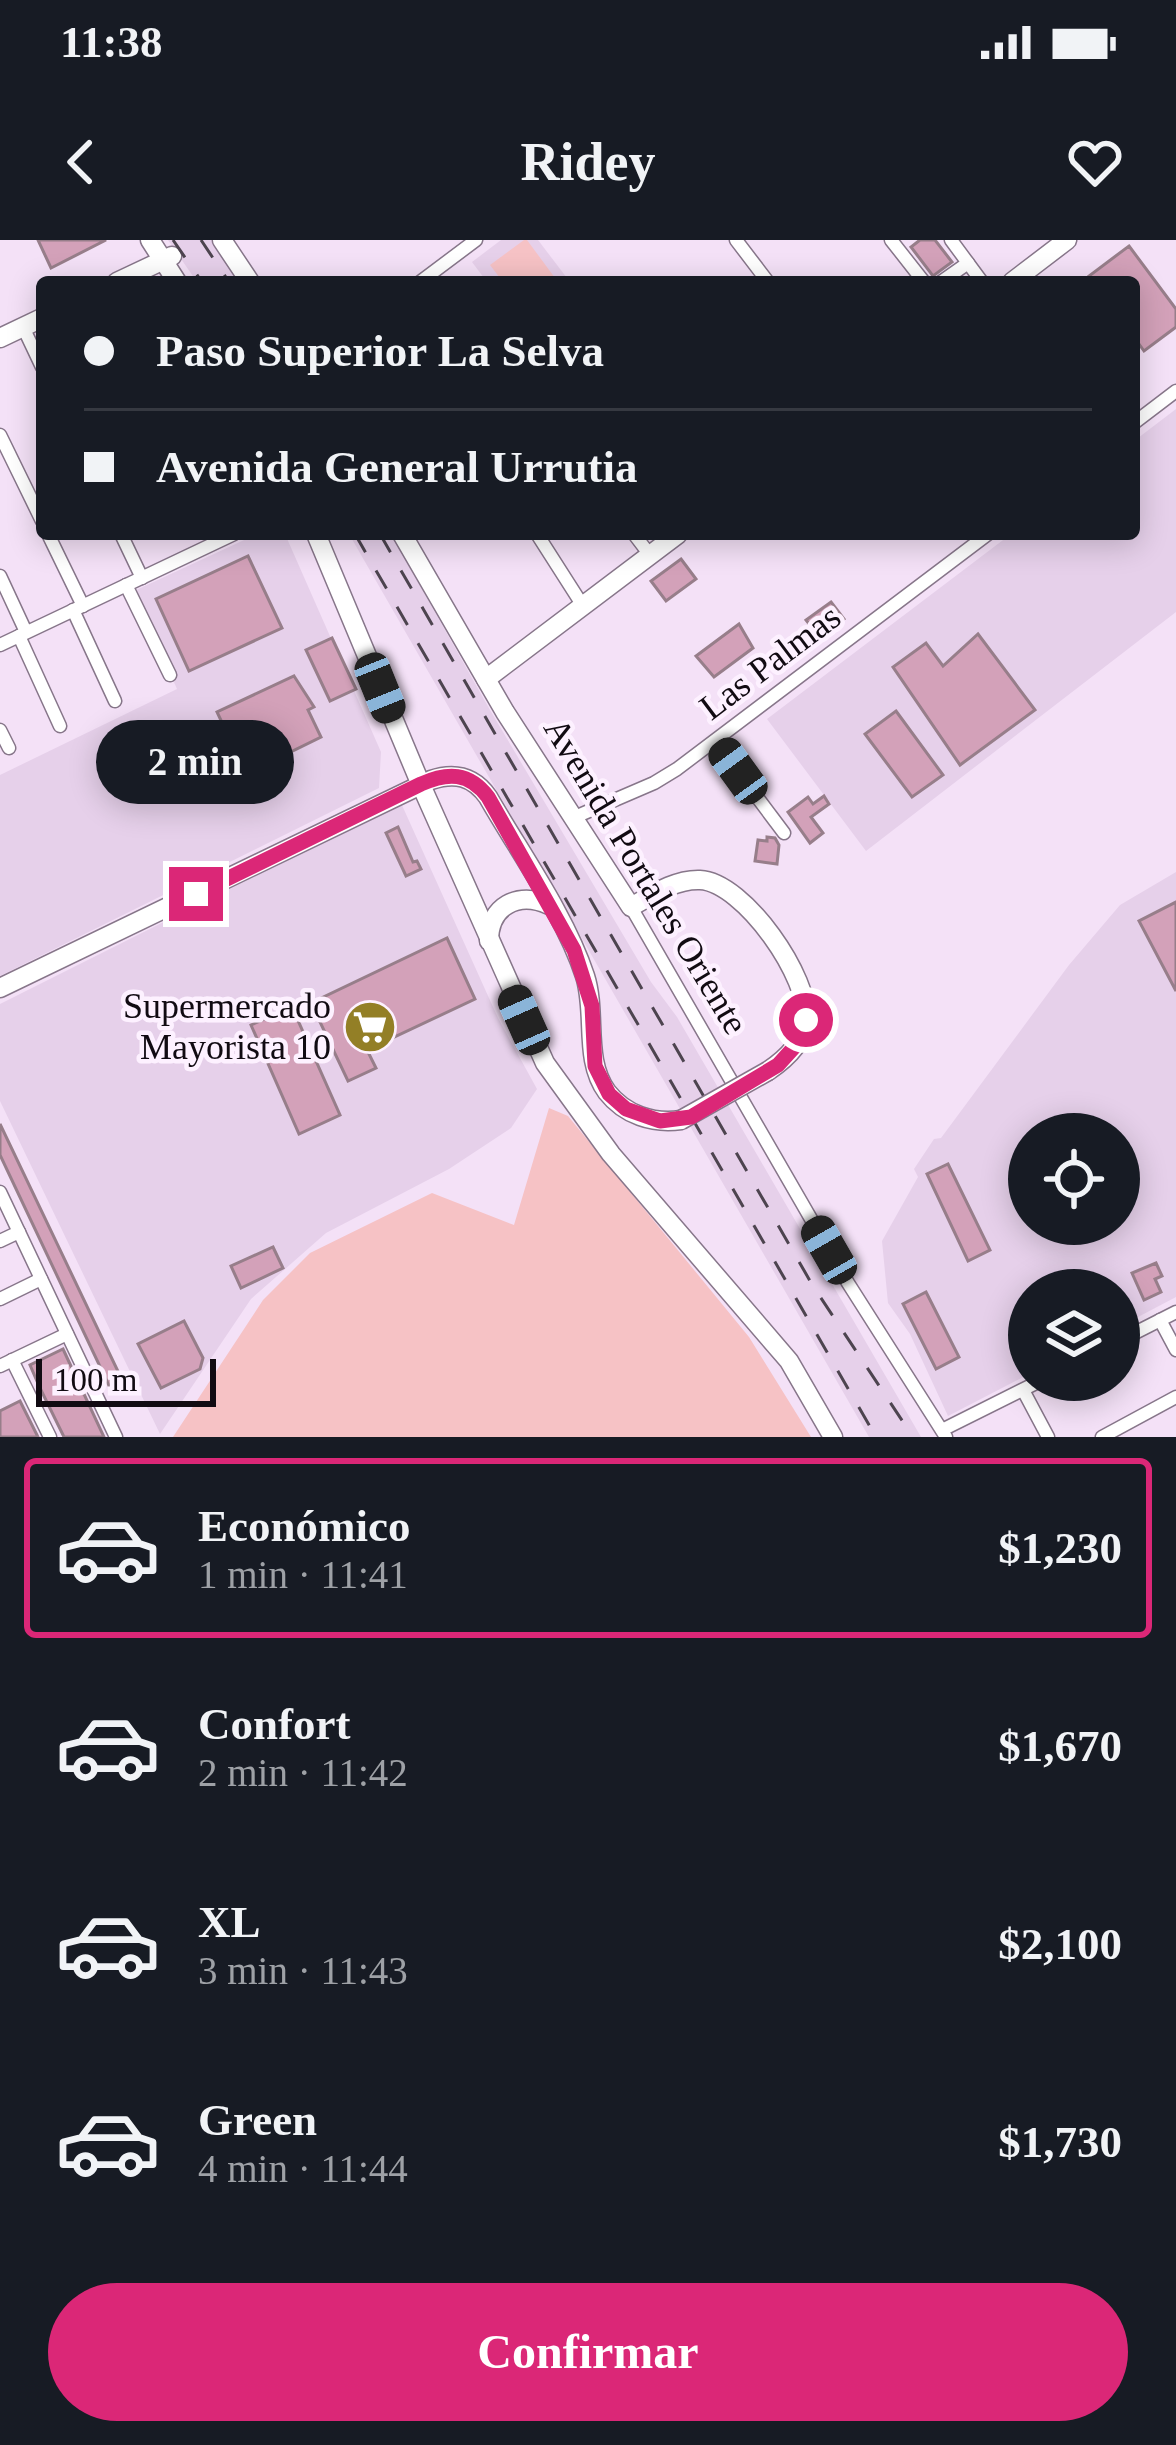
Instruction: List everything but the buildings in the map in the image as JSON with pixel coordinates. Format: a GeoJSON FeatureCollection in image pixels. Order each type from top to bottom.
{"type":"FeatureCollection","features":[{"type":"Feature","properties":{"kind":"street"},"geometry":{"type":"LineString","coordinates":[[147,276],[165,252],[150,240]]}},
{"type":"Feature","properties":{"kind":"street"},"geometry":{"type":"LineString","coordinates":[[221,240],[246,276]]}},
{"type":"Feature","properties":{"kind":"street"},"geometry":{"type":"LineString","coordinates":[[428,276],[476,240]]}},
{"type":"Feature","properties":{"kind":"street"},"geometry":{"type":"LineString","coordinates":[[736,240],[763,276]]}},
{"type":"Feature","properties":{"kind":"street"},"geometry":{"type":"LineString","coordinates":[[915,240],[896,246],[919,276]]}},
{"type":"Feature","properties":{"kind":"street"},"geometry":{"type":"LineString","coordinates":[[951,240],[978,276]]}},
{"type":"Feature","properties":{"kind":"street"},"geometry":{"type":"LineString","coordinates":[[1020,276],[1067,240]]}},
{"type":"Feature","properties":{"kind":"street"},"geometry":{"type":"LineString","coordinates":[[950,276],[968,263]]}},
{"type":"Feature","properties":{"kind":"street"},"geometry":{"type":"LineString","coordinates":[[0,338],[36,321]]}},
{"type":"Feature","properties":{"kind":"street"},"geometry":{"type":"LineString","coordinates":[[23,327],[36,354]]}},
{"type":"Feature","properties":{"kind":"street"},"geometry":{"type":"LineString","coordinates":[[1140,418],[1176,391]]}},
{"type":"Feature","properties":{"kind":"street"},"geometry":{"type":"LineString","coordinates":[[0,434],[36,509]]}},
{"type":"Feature","properties":{"kind":"street"},"geometry":{"type":"LineString","coordinates":[[50,540],[115,701]]}},
{"type":"Feature","properties":{"kind":"street"},"geometry":{"type":"LineString","coordinates":[[125,540],[142,578]]}},
{"type":"Feature","properties":{"kind":"street"},"geometry":{"type":"LineString","coordinates":[[0,645],[142,578],[204,540]]}},
{"type":"Feature","properties":{"kind":"street"},"geometry":{"type":"LineString","coordinates":[[319,540],[537,1047],[565,1094],[788,1360],[833,1437]]}},
{"type":"Feature","properties":{"kind":"street","name":"Avenida Portales Oriente"},"geometry":{"type":"LineString","coordinates":[[405,540],[486,679],[632,907],[848,1283],[944,1434]]}},
{"type":"Feature","properties":{"kind":"street"},"geometry":{"type":"LineString","coordinates":[[541,540],[583,606]]}},
{"type":"Feature","properties":{"kind":"street"},"geometry":{"type":"LineString","coordinates":[[639,540],[650,555]]}},
{"type":"Feature","properties":{"kind":"street"},"geometry":{"type":"LineString","coordinates":[[486,679],[670,540]]}},
{"type":"Feature","properties":{"kind":"street","name":"Las Palmas"},"geometry":{"type":"LineString","coordinates":[[575,817],[654,784],[980,540]]}},
{"type":"Feature","properties":{"kind":"street"},"geometry":{"type":"LineString","coordinates":[[0,576],[60,726]]}},
{"type":"Feature","properties":{"kind":"street"},"geometry":{"type":"LineString","coordinates":[[127,585],[170,675]]}},
{"type":"Feature","properties":{"kind":"street"},"geometry":{"type":"LineString","coordinates":[[0,730],[9,748]]}},
{"type":"Feature","properties":{"kind":"street"},"geometry":{"type":"LineString","coordinates":[[715,740],[784,833]]}},
{"type":"Feature","properties":{"kind":"street"},"geometry":{"type":"LineString","coordinates":[[0,988],[421,784],[449,775],[477,784],[549,905],[585,977],[594,1019],[595,1066],[603,1086],[635,1114],[660,1121],[681,1120],[787,1057],[801,1037],[805,1003],[793,973],[750,908],[722,886],[695,880],[665,888],[632,907]]}},
{"type":"Feature","properties":{"kind":"street"},"geometry":{"type":"LineString","coordinates":[[489,941],[492,920],[504,905],[525,898],[549,905]]}},
{"type":"Feature","properties":{"kind":"street"},"geometry":{"type":"LineString","coordinates":[[0,1192],[116,1437]]}},
{"type":"Feature","properties":{"kind":"street"},"geometry":{"type":"LineString","coordinates":[[0,1241],[19,1232]]}},
{"type":"Feature","properties":{"kind":"street"},"geometry":{"type":"LineString","coordinates":[[0,1299],[41,1279]]}},
{"type":"Feature","properties":{"kind":"street"},"geometry":{"type":"LineString","coordinates":[[1140,1330],[1176,1312]]}},
{"type":"Feature","properties":{"kind":"street"},"geometry":{"type":"LineString","coordinates":[[1160,1320],[1176,1350]]}},
{"type":"Feature","properties":{"kind":"street"},"geometry":{"type":"LineString","coordinates":[[50,1437],[6,1363],[67,1334]]}},
{"type":"Feature","properties":{"kind":"street"},"geometry":{"type":"LineString","coordinates":[[771,1343],[779,1368],[820,1437]]}},
{"type":"Feature","properties":{"kind":"street"},"geometry":{"type":"LineString","coordinates":[[1102,1437],[1176,1397]]}},
{"type":"Feature","properties":{"kind":"street"},"geometry":{"type":"LineString","coordinates":[[944,1434],[1008,1398]]}},
{"type":"Feature","properties":{"kind":"street"},"geometry":{"type":"LineString","coordinates":[[1029,1401],[1048,1437]]}},
{"type":"Feature","properties":{"kind":"shaded area"},"geometry":{"type":"Polygon","coordinates":[[[168,240],[211,240],[235,276],[193,276],[168,240]]]}},
{"type":"Feature","properties":{"kind":"shaded area"},"geometry":{"type":"Polygon","coordinates":[[[501,240],[538,240],[565,276],[482,276],[472,262],[501,240]]]}},
{"type":"Feature","properties":{"kind":"shaded area"},"geometry":{"type":"Polygon","coordinates":[[[527,240],[554,276],[498,276],[490,265],[527,240]]]}},
{"type":"Feature","properties":{"kind":"shaded area"},"geometry":{"type":"Polygon","coordinates":[[[1176,409],[1176,612],[866,851],[767,719],[1003,540],[1140,540],[1140,436],[1176,409]]]}},
{"type":"Feature","properties":{"kind":"shaded area"},"geometry":{"type":"Polygon","coordinates":[[[244,540],[288,540],[381,752],[379,788],[0,976],[0,775],[177,689],[134,591],[244,540]]]}},
{"type":"Feature","properties":{"kind":"shaded area"},"geometry":{"type":"Polygon","coordinates":[[[352,540],[394,540],[490,710],[651,982],[677,1017],[921,1437],[869,1437],[352,540]]]}},
{"type":"Feature","properties":{"kind":"shaded area"},"geometry":{"type":"Polygon","coordinates":[[[401,803],[498,1018],[537,1089],[511,1128],[449,1169],[326,1233],[251,1299],[160,1434],[0,1101],[0,1004],[401,803]]]}},
{"type":"Feature","properties":{"kind":"shaded area"},"geometry":{"type":"Polygon","coordinates":[[[1176,872],[1176,1297],[1140,1316],[1140,1269],[1008,1269],[1008,1385],[948,1416],[910,1334],[888,1303],[882,1241],[918,1177],[914,1169],[934,1139],[941,1138],[1069,965],[1120,905],[1176,872]]]}},
{"type":"Feature","properties":{"kind":"shaded area"},"geometry":{"type":"Polygon","coordinates":[[[549,1108],[568,1116],[749,1337],[811,1437],[173,1437],[263,1300],[310,1253],[432,1193],[514,1225],[549,1108]]]}},
{"type":"Feature","properties":{"kind":"railway"},"geometry":{"type":"LineString","coordinates":[[173,240],[198,276]]}},
{"type":"Feature","properties":{"kind":"railway"},"geometry":{"type":"LineString","coordinates":[[201,240],[225,276]]}},
{"type":"Feature","properties":{"kind":"railway"},"geometry":{"type":"LineString","coordinates":[[358,540],[876,1437]]}},
{"type":"Feature","properties":{"kind":"railway"},"geometry":{"type":"LineString","coordinates":[[383,540],[813,1286],[913,1437]]}},
{"type":"Feature","properties":{"kind":"place","name":"Supermercado Mayorista 10"},"geometry":{"type":"Point","coordinates":[370,1027]}},
{"type":"Feature","properties":{"kind":"route"},"geometry":{"type":"LineString","coordinates":[[196,894],[421,784],[456,775],[477,784],[488,797],[574,950],[592,1006],[598,1076],[626,1109],[660,1121],[691,1117],[778,1065],[797,1044],[806,1020]]}}]}
